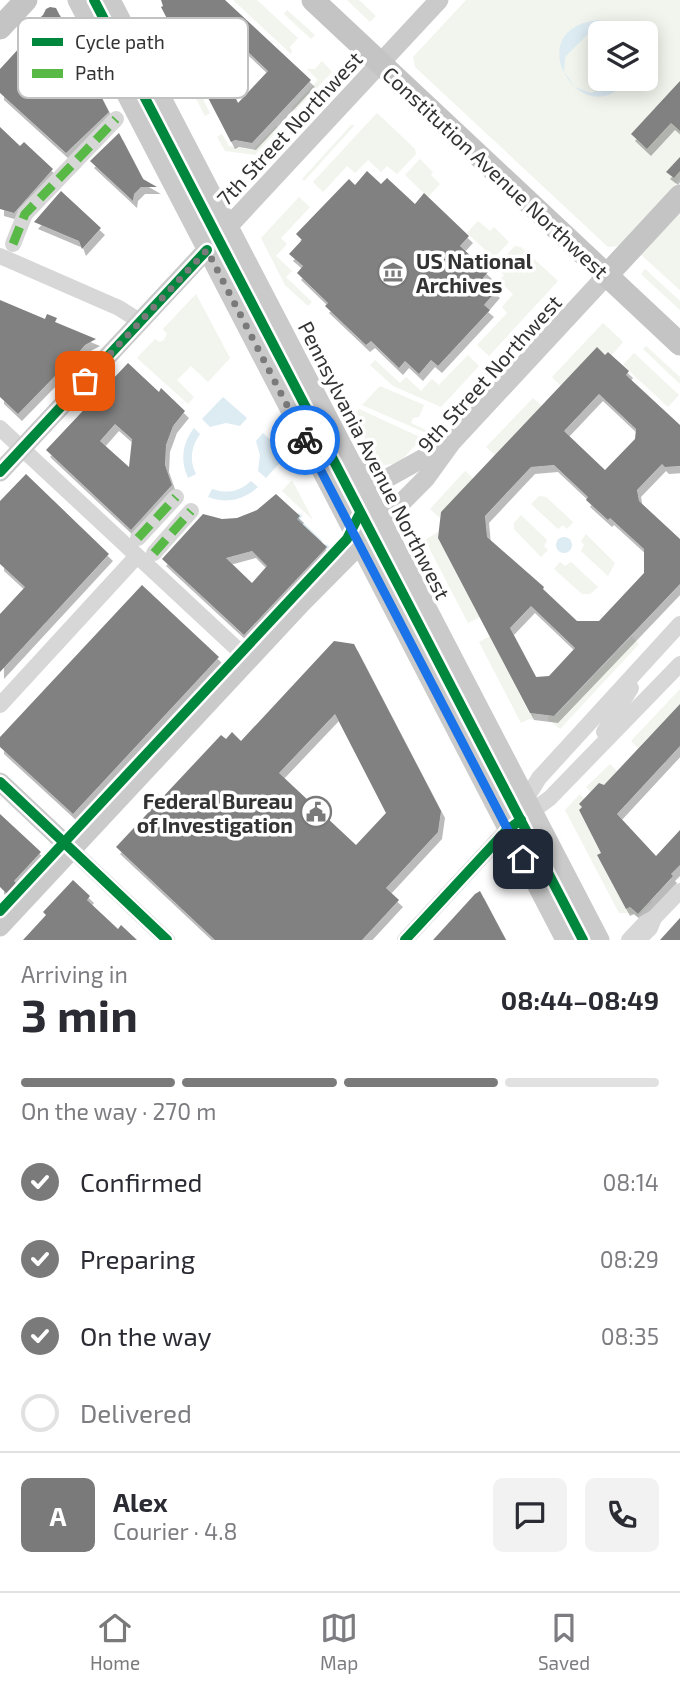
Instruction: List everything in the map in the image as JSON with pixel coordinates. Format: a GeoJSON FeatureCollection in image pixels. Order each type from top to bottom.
{"type":"FeatureCollection","features":[{"type":"Feature","properties":{"kind":"highway"},"geometry":{"type":"LineString","coordinates":[[0,28],[26,0]]}},
{"type":"Feature","properties":{"kind":"highway","name":"Constitution Avenue Northwest"},"geometry":{"type":"LineString","coordinates":[[313,0],[680,344]]}},
{"type":"Feature","properties":{"kind":"highway"},"geometry":{"type":"LineString","coordinates":[[607,275],[680,196]]}},
{"type":"Feature","properties":{"kind":"main road"},"geometry":{"type":"LineString","coordinates":[[76,0],[85,18]]}},
{"type":"Feature","properties":{"kind":"main road","name":"Pennsylvania Avenue Northwest"},"geometry":{"type":"LineString","coordinates":[[111,0],[120,18]]}},
{"type":"Feature","properties":{"kind":"main road","name":"7th Street Northwest"},"geometry":{"type":"LineString","coordinates":[[0,472],[439,0]]}},
{"type":"Feature","properties":{"kind":"main road"},"geometry":{"type":"LineString","coordinates":[[127,98],[565,940]]}},
{"type":"Feature","properties":{"kind":"main road","name":"Pennsylvania Avenue Northwest"},"geometry":{"type":"LineString","coordinates":[[162,98],[600,940]]}},
{"type":"Feature","properties":{"kind":"main road","name":"9th Street Northwest"},"geometry":{"type":"LineString","coordinates":[[0,927],[248,660],[426,478],[452,442],[607,275]]}},
{"type":"Feature","properties":{"kind":"main road"},"geometry":{"type":"LineString","coordinates":[[353,465],[372,478],[384,480],[452,442]]}},
{"type":"Feature","properties":{"kind":"main road"},"geometry":{"type":"LineString","coordinates":[[0,782],[72,850]]}},
{"type":"Feature","properties":{"kind":"street"},"geometry":{"type":"LineString","coordinates":[[13,244],[25,214],[116,119]]}},
{"type":"Feature","properties":{"kind":"street"},"geometry":{"type":"LineString","coordinates":[[0,256],[119,308],[141,322]]}},
{"type":"Feature","properties":{"kind":"street"},"geometry":{"type":"LineString","coordinates":[[0,428],[248,660]]}},
{"type":"Feature","properties":{"kind":"street"},"geometry":{"type":"LineString","coordinates":[[138,538],[176,497]]}},
{"type":"Feature","properties":{"kind":"street"},"geometry":{"type":"LineString","coordinates":[[154,553],[191,511]]}},
{"type":"Feature","properties":{"kind":"street"},"geometry":{"type":"LineString","coordinates":[[0,705],[137,556]]}},
{"type":"Feature","properties":{"kind":"street"},"geometry":{"type":"LineString","coordinates":[[405,940],[530,804],[539,778],[680,624]]}},
{"type":"Feature","properties":{"kind":"street"},"geometry":{"type":"LineString","coordinates":[[580,765],[638,678],[680,632]]}},
{"type":"Feature","properties":{"kind":"street"},"geometry":{"type":"LineString","coordinates":[[530,804],[550,798],[680,664]]}},
{"type":"Feature","properties":{"kind":"street"},"geometry":{"type":"LineString","coordinates":[[72,850],[167,940]]}},
{"type":"Feature","properties":{"kind":"street"},"geometry":{"type":"LineString","coordinates":[[629,940],[680,891]]}},
{"type":"Feature","properties":{"kind":"street"},"geometry":{"type":"LineString","coordinates":[[638,940],[650,928],[654,918]]}},
{"type":"Feature","properties":{"kind":"shaded area"},"geometry":{"type":"Polygon","coordinates":[[[233,0],[257,0],[298,38],[290,47],[291,54],[233,0]]]}},
{"type":"Feature","properties":{"kind":"shaded area"},"geometry":{"type":"Polygon","coordinates":[[[347,0],[359,0],[376,16],[370,22],[347,0]]]}},
{"type":"Feature","properties":{"kind":"shaded area"},"geometry":{"type":"Polygon","coordinates":[[[466,0],[680,0],[680,179],[618,246],[608,247],[415,67],[413,57],[466,0]]]}},
{"type":"Feature","properties":{"kind":"shaded area"},"geometry":{"type":"Polygon","coordinates":[[[287,10],[315,35],[311,39],[284,14],[287,10]]]}},
{"type":"Feature","properties":{"kind":"shaded area"},"geometry":{"type":"Polygon","coordinates":[[[588,23],[588,34],[565,57],[564,71],[560,58],[562,41],[574,27],[588,23]]]}},
{"type":"Feature","properties":{"kind":"shaded area"},"geometry":{"type":"Polygon","coordinates":[[[322,61],[332,72],[295,111],[292,108],[318,80],[307,69],[315,69],[322,61]]]}},
{"type":"Feature","properties":{"kind":"shaded area"},"geometry":{"type":"Polygon","coordinates":[[[576,87],[591,93],[614,91],[611,94],[593,96],[576,87]]]}},
{"type":"Feature","properties":{"kind":"shaded area"},"geometry":{"type":"Polygon","coordinates":[[[196,98],[202,98],[210,113],[205,116],[196,98]]]}},
{"type":"Feature","properties":{"kind":"shaded area"},"geometry":{"type":"Polygon","coordinates":[[[377,113],[415,149],[416,154],[397,174],[387,166],[381,172],[368,160],[355,173],[347,166],[323,192],[313,182],[377,113]]]}},
{"type":"Feature","properties":{"kind":"shaded area"},"geometry":{"type":"Polygon","coordinates":[[[352,124],[354,126],[304,181],[302,179],[352,124]]]}},
{"type":"Feature","properties":{"kind":"shaded area"},"geometry":{"type":"Polygon","coordinates":[[[276,126],[279,129],[255,155],[225,151],[217,137],[222,134],[229,146],[253,150],[276,126]]]}},
{"type":"Feature","properties":{"kind":"shaded area"},"geometry":{"type":"Polygon","coordinates":[[[420,159],[440,184],[428,197],[405,175],[420,159]]]}},
{"type":"Feature","properties":{"kind":"shaded area"},"geometry":{"type":"Polygon","coordinates":[[[299,197],[310,207],[281,238],[287,244],[276,256],[292,271],[286,277],[312,302],[308,306],[285,285],[261,238],[299,197]]]}},
{"type":"Feature","properties":{"kind":"shaded area"},"geometry":{"type":"Polygon","coordinates":[[[680,210],[680,290],[639,253],[680,210]]]}},
{"type":"Feature","properties":{"kind":"shaded area"},"geometry":{"type":"Polygon","coordinates":[[[478,221],[490,231],[494,227],[509,242],[494,258],[467,233],[478,221]]]}},
{"type":"Feature","properties":{"kind":"shaded area"},"geometry":{"type":"Polygon","coordinates":[[[515,246],[521,247],[558,281],[489,356],[477,345],[507,313],[502,307],[513,294],[499,281],[504,275],[495,267],[515,246]]]}},
{"type":"Feature","properties":{"kind":"shaded area"},"geometry":{"type":"Polygon","coordinates":[[[645,269],[680,301],[680,310],[641,274],[645,269]]]}},
{"type":"Feature","properties":{"kind":"shaded area"},"geometry":{"type":"Polygon","coordinates":[[[196,294],[230,358],[208,382],[191,366],[177,380],[194,397],[188,404],[137,358],[155,339],[160,342],[164,340],[167,334],[163,329],[196,294]]]}},
{"type":"Feature","properties":{"kind":"shaded area"},"geometry":{"type":"Polygon","coordinates":[[[603,323],[623,342],[612,355],[608,352],[605,355],[596,348],[561,386],[552,377],[603,323]]]}},
{"type":"Feature","properties":{"kind":"shaded area"},"geometry":{"type":"Polygon","coordinates":[[[646,346],[680,377],[680,384],[643,349],[646,346]]]}},
{"type":"Feature","properties":{"kind":"shaded area"},"geometry":{"type":"Polygon","coordinates":[[[634,353],[679,395],[668,407],[623,365],[634,353]]]}},
{"type":"Feature","properties":{"kind":"shaded area"},"geometry":{"type":"Polygon","coordinates":[[[468,355],[479,366],[441,407],[393,386],[370,365],[375,360],[400,383],[406,377],[421,391],[432,379],[439,385],[468,355]]]}},
{"type":"Feature","properties":{"kind":"shaded area"},"geometry":{"type":"Polygon","coordinates":[[[380,386],[424,405],[419,417],[413,418],[411,423],[428,431],[426,433],[362,405],[380,386]]]}},
{"type":"Feature","properties":{"kind":"shaded area"},"geometry":{"type":"Polygon","coordinates":[[[223,397],[247,418],[240,426],[226,423],[210,427],[202,419],[223,397]]]}},
{"type":"Feature","properties":{"kind":"shaded area"},"geometry":{"type":"Polygon","coordinates":[[[533,398],[542,406],[495,455],[486,447],[533,398]]]}},
{"type":"Feature","properties":{"kind":"shaded area"},"geometry":{"type":"Polygon","coordinates":[[[359,409],[422,438],[399,463],[384,465],[376,459],[353,416],[359,409]]]}},
{"type":"Feature","properties":{"kind":"shaded area"},"geometry":{"type":"Polygon","coordinates":[[[194,428],[200,434],[192,454],[196,474],[188,478],[184,452],[194,428]]]}},
{"type":"Feature","properties":{"kind":"shaded area"},"geometry":{"type":"Polygon","coordinates":[[[263,433],[287,455],[266,478],[258,471],[260,455],[256,441],[263,433]]]}},
{"type":"Feature","properties":{"kind":"shaded area"},"geometry":{"type":"Polygon","coordinates":[[[465,471],[474,479],[441,512],[440,518],[430,509],[465,471]]]}},
{"type":"Feature","properties":{"kind":"shaded area"},"geometry":{"type":"Polygon","coordinates":[[[292,480],[313,520],[282,491],[292,480]]]}},
{"type":"Feature","properties":{"kind":"shaded area"},"geometry":{"type":"Polygon","coordinates":[[[251,481],[258,487],[241,498],[221,500],[208,497],[212,489],[233,491],[251,481]]]}},
{"type":"Feature","properties":{"kind":"shaded area"},"geometry":{"type":"Polygon","coordinates":[[[539,496],[546,497],[573,522],[567,529],[563,525],[558,529],[531,504],[539,496]]]}},
{"type":"Feature","properties":{"kind":"shaded area"},"geometry":{"type":"Polygon","coordinates":[[[521,515],[547,540],[544,546],[548,550],[541,557],[514,529],[514,523],[521,515]]]}},
{"type":"Feature","properties":{"kind":"shaded area"},"geometry":{"type":"Polygon","coordinates":[[[438,532],[438,537],[480,617],[468,623],[425,540],[438,532]]]}},
{"type":"Feature","properties":{"kind":"shaded area"},"geometry":{"type":"Polygon","coordinates":[[[586,534],[615,563],[608,576],[581,551],[584,545],[581,541],[586,534]]]}},
{"type":"Feature","properties":{"kind":"shaded area"},"geometry":{"type":"Polygon","coordinates":[[[564,537],[570,539],[570,551],[564,553],[558,551],[556,545],[558,539],[564,537]]]}},
{"type":"Feature","properties":{"kind":"shaded area"},"geometry":{"type":"Polygon","coordinates":[[[560,562],[565,566],[571,562],[598,587],[590,594],[582,594],[554,569],[560,562]]]}},
{"type":"Feature","properties":{"kind":"shaded area"},"geometry":{"type":"Polygon","coordinates":[[[490,636],[529,713],[534,714],[533,720],[521,723],[479,642],[490,636]]]}},
{"type":"Feature","properties":{"kind":"shaded area"},"geometry":{"type":"Polygon","coordinates":[[[632,636],[639,644],[560,729],[548,721],[548,716],[555,716],[632,636]]]}},
{"type":"Feature","properties":{"kind":"shaded area"},"geometry":{"type":"Polygon","coordinates":[[[680,689],[680,704],[638,748],[631,741],[680,689]]]}},
{"type":"Feature","properties":{"kind":"shaded area"},"geometry":{"type":"Polygon","coordinates":[[[610,764],[617,771],[604,785],[591,792],[586,787],[610,764]]]}},
{"type":"Feature","properties":{"kind":"shaded area"},"geometry":{"type":"Polygon","coordinates":[[[580,794],[584,799],[579,804],[582,807],[579,811],[601,853],[597,855],[626,909],[630,907],[638,914],[651,900],[652,902],[637,917],[630,913],[619,913],[565,810],[580,794]]]}},
{"type":"Feature","properties":{"kind":"building"},"geometry":{"type":"Polygon","coordinates":[[[161,0],[225,0],[244,18],[167,18],[161,7],[161,0]]]}},
{"type":"Feature","properties":{"kind":"building"},"geometry":{"type":"Polygon","coordinates":[[[56,8],[61,18],[40,18],[46,9],[56,8]]]}},
{"type":"Feature","properties":{"kind":"building"},"geometry":{"type":"Polygon","coordinates":[[[248,21],[311,80],[252,143],[235,140],[231,142],[208,98],[235,98],[238,103],[243,98],[248,98],[248,92],[268,71],[248,52],[248,21]]]}},
{"type":"Feature","properties":{"kind":"building"},"geometry":{"type":"Polygon","coordinates":[[[18,49],[18,98],[102,98],[109,112],[66,153],[0,93],[0,69],[18,49]]]}},
{"type":"Feature","properties":{"kind":"building"},"geometry":{"type":"Polygon","coordinates":[[[680,81],[680,131],[671,123],[647,149],[631,134],[680,81]]]}},
{"type":"Feature","properties":{"kind":"building"},"geometry":{"type":"Polygon","coordinates":[[[0,127],[20,146],[24,142],[53,169],[14,213],[0,209],[0,127]]]}},
{"type":"Feature","properties":{"kind":"building"},"geometry":{"type":"Polygon","coordinates":[[[119,133],[143,179],[157,187],[141,187],[134,194],[133,201],[90,161],[119,133]]]}},
{"type":"Feature","properties":{"kind":"building"},"geometry":{"type":"Polygon","coordinates":[[[680,157],[680,171],[674,178],[666,172],[680,157]]]}},
{"type":"Feature","properties":{"kind":"building","name":"US National Archives"},"geometry":{"type":"Polygon","coordinates":[[[367,171],[381,184],[387,178],[415,204],[424,193],[469,236],[460,246],[488,272],[483,278],[496,291],[484,305],[490,310],[438,366],[431,360],[419,374],[405,361],[399,368],[371,341],[366,345],[325,306],[328,303],[297,273],[303,266],[289,254],[302,240],[296,234],[349,179],[355,185],[367,171]]]}},
{"type":"Feature","properties":{"kind":"building"},"geometry":{"type":"Polygon","coordinates":[[[61,191],[101,228],[82,249],[79,241],[34,222],[61,191]]]}},
{"type":"Feature","properties":{"kind":"building"},"geometry":{"type":"Polygon","coordinates":[[[0,300],[45,319],[47,314],[57,318],[55,322],[96,339],[85,345],[57,378],[55,376],[18,414],[0,397],[0,300]]]}},
{"type":"Feature","properties":{"kind":"building"},"geometry":{"type":"Polygon","coordinates":[[[597,347],[605,355],[608,352],[629,371],[626,375],[680,425],[680,466],[665,467],[662,464],[637,490],[639,501],[680,539],[680,584],[554,716],[530,713],[438,538],[441,512],[597,347]],[[599,394],[564,431],[605,470],[635,439],[636,429],[599,394]],[[554,465],[531,467],[485,516],[487,537],[544,587],[543,589],[577,621],[599,621],[644,573],[644,549],[586,500],[588,497],[554,465]],[[531,606],[510,628],[536,677],[549,676],[575,648],[531,606]]]}},
{"type":"Feature","properties":{"kind":"building"},"geometry":{"type":"Polygon","coordinates":[[[128,363],[159,392],[161,388],[185,411],[173,426],[166,445],[165,465],[172,485],[131,530],[46,450],[128,363]],[[115,424],[100,441],[129,467],[132,439],[115,424]]]}},
{"type":"Feature","properties":{"kind":"building"},"geometry":{"type":"Polygon","coordinates":[[[26,474],[109,554],[0,672],[0,614],[25,587],[0,564],[0,501],[26,474]]]}},
{"type":"Feature","properties":{"kind":"building"},"geometry":{"type":"Polygon","coordinates":[[[276,494],[300,516],[297,519],[327,547],[244,635],[162,559],[203,514],[222,519],[237,518],[257,510],[276,494]],[[252,551],[226,558],[252,583],[267,566],[252,551]]]}},
{"type":"Feature","properties":{"kind":"building"},"geometry":{"type":"Polygon","coordinates":[[[142,585],[219,657],[73,814],[0,747],[0,737],[142,585]]]}},
{"type":"Feature","properties":{"kind":"building"},"geometry":{"type":"Polygon","coordinates":[[[334,641],[354,644],[441,811],[438,832],[386,888],[399,900],[362,940],[215,940],[116,847],[221,735],[226,739],[232,732],[241,741],[334,641]],[[335,714],[279,773],[356,845],[386,813],[335,714]]]}},
{"type":"Feature","properties":{"kind":"building"},"geometry":{"type":"Polygon","coordinates":[[[680,704],[680,746],[617,814],[656,856],[680,830],[680,865],[638,914],[630,907],[626,909],[597,855],[601,853],[579,810],[582,807],[579,804],[599,783],[604,785],[680,704]]]}},
{"type":"Feature","properties":{"kind":"building"},"geometry":{"type":"Polygon","coordinates":[[[0,814],[41,852],[14,881],[17,884],[8,895],[0,887],[0,814]]]}},
{"type":"Feature","properties":{"kind":"building"},"geometry":{"type":"Polygon","coordinates":[[[73,880],[90,896],[87,900],[118,929],[121,925],[137,940],[23,940],[46,915],[43,912],[73,880]]]}},
{"type":"Feature","properties":{"kind":"building"},"geometry":{"type":"Polygon","coordinates":[[[480,891],[506,940],[433,940],[475,894],[480,891]]]}},
{"type":"Feature","properties":{"kind":"building"},"geometry":{"type":"Polygon","coordinates":[[[680,918],[680,940],[660,940],[680,918]]]}},
{"type":"Feature","properties":{"kind":"waterway"},"geometry":{"type":"LineString","coordinates":[[298,515],[300,516],[297,519],[320,541]]}},
{"type":"Feature","properties":{"kind":"waterway"},"geometry":{"type":"LineString","coordinates":[[326,546],[332,552],[334,549]]}},
{"type":"Feature","properties":{"kind":"marked path"},"geometry":{"type":"LineString","coordinates":[[13,244],[25,214],[116,119]]}},
{"type":"Feature","properties":{"kind":"marked path"},"geometry":{"type":"LineString","coordinates":[[138,538],[176,497]]}},
{"type":"Feature","properties":{"kind":"marked path"},"geometry":{"type":"LineString","coordinates":[[154,553],[191,511]]}},
{"type":"Feature","properties":{"kind":"cycle path"},"geometry":{"type":"LineString","coordinates":[[94,0],[103,18]]}},
{"type":"Feature","properties":{"kind":"cycle path"},"geometry":{"type":"LineString","coordinates":[[145,98],[583,940]]}},
{"type":"Feature","properties":{"kind":"cycle path"},"geometry":{"type":"LineString","coordinates":[[0,472],[207,250]]}},
{"type":"Feature","properties":{"kind":"cycle path"},"geometry":{"type":"LineString","coordinates":[[0,911],[347,539],[360,513]]}},
{"type":"Feature","properties":{"kind":"cycle path"},"geometry":{"type":"LineString","coordinates":[[0,782],[167,940]]}},
{"type":"Feature","properties":{"kind":"cycle path"},"geometry":{"type":"LineString","coordinates":[[405,940],[507,830],[521,820]]}},
{"type":"Feature","properties":{"kind":"way so far"},"geometry":{"type":"LineString","coordinates":[[85,381],[207,250],[305,440]]}},
{"type":"Feature","properties":{"kind":"place","name":"US National Archives"},"geometry":{"type":"Point","coordinates":[393,272]}},
{"type":"Feature","properties":{"kind":"place","name":"Federal Bureau of Investigation"},"geometry":{"type":"Point","coordinates":[316,812]}},
{"type":"Feature","properties":{"kind":"route"},"geometry":{"type":"LineString","coordinates":[[305,440],[523,859]]}}]}
